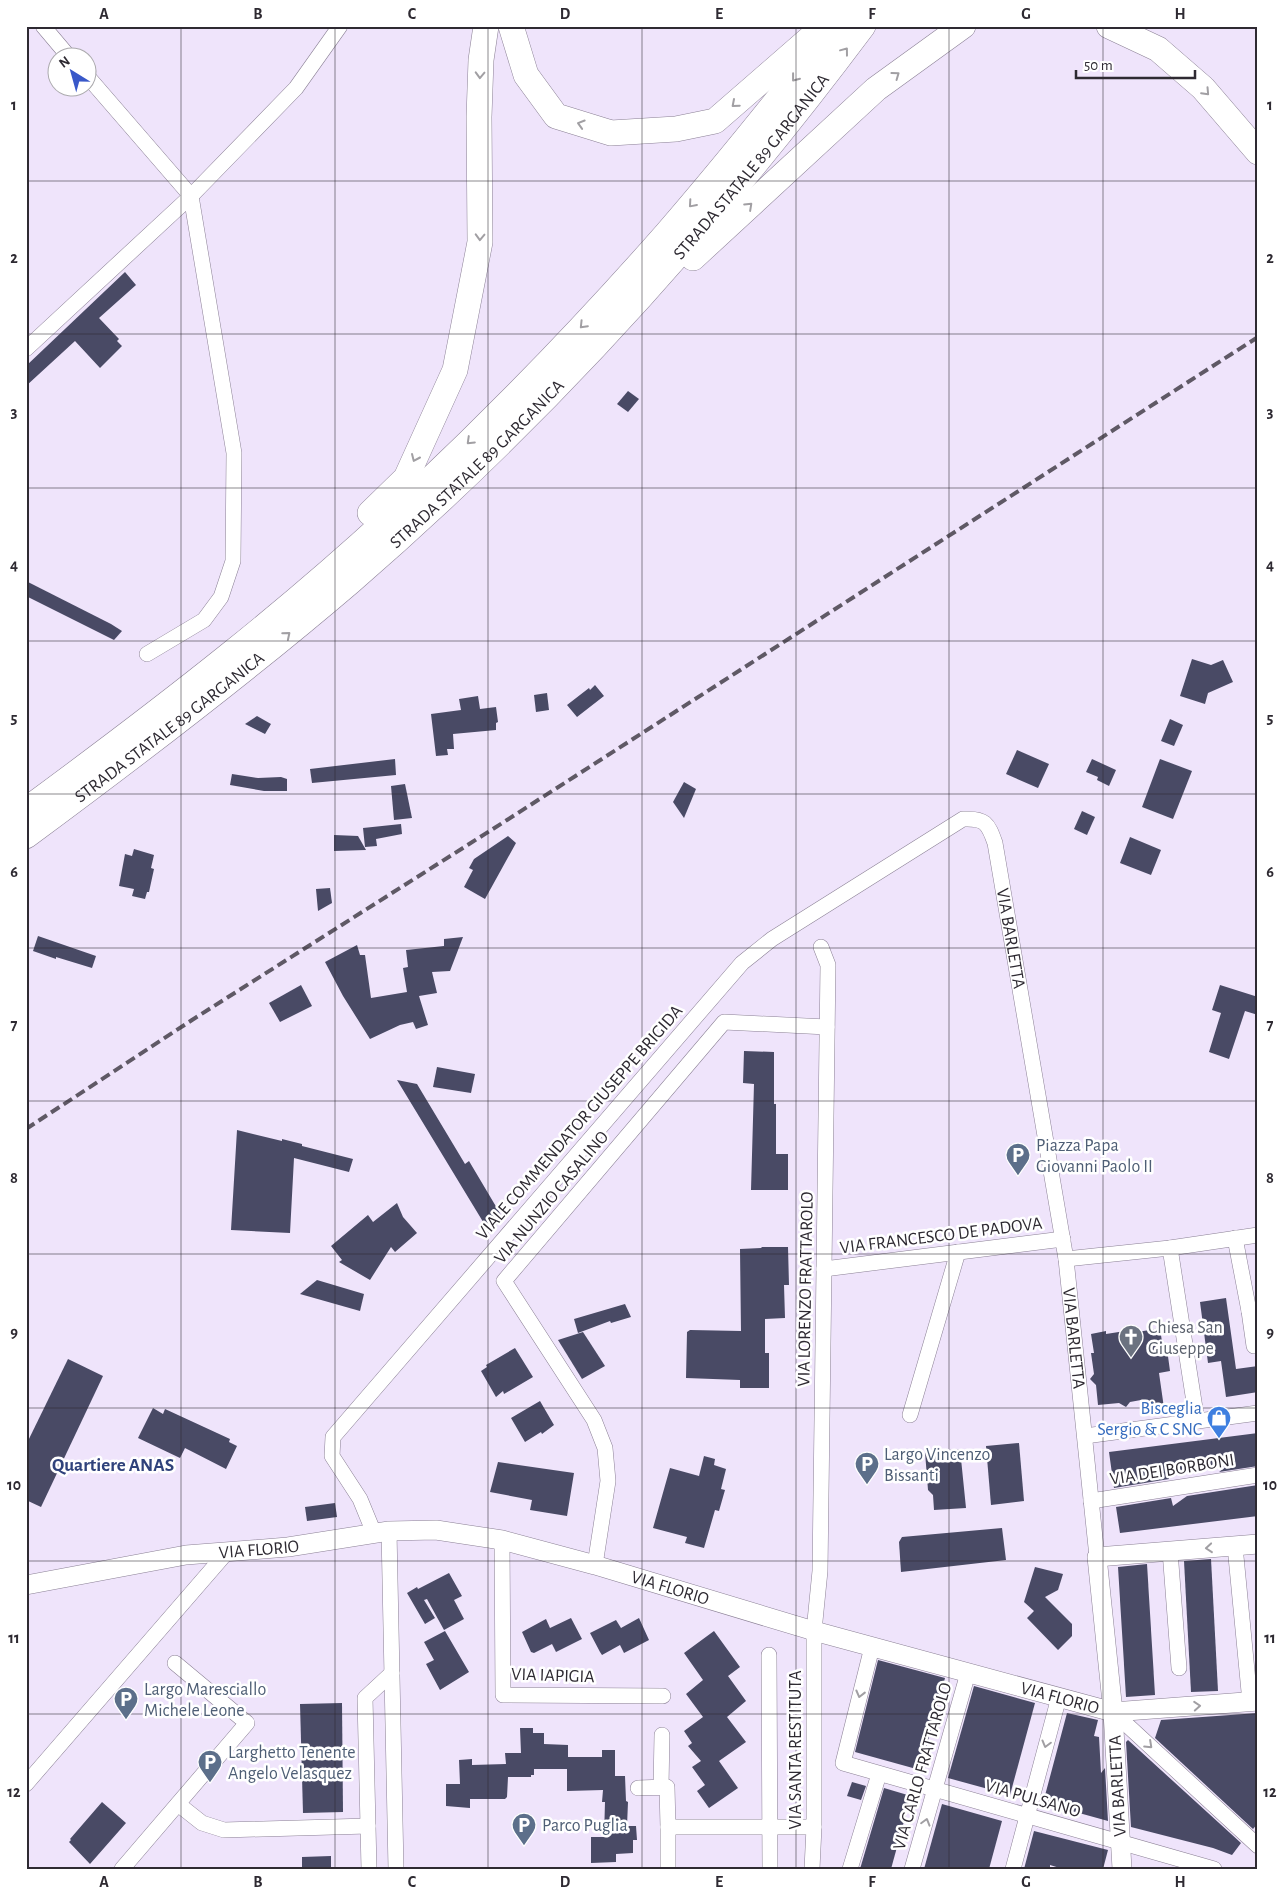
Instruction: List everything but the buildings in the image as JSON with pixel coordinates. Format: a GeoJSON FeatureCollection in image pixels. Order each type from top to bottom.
{"type":"FeatureCollection","features":[{"type":"Feature","properties":{"kind":"highway"},"geometry":{"type":"LineString","coordinates":[[195,682],[406,478],[455,370],[480,242],[479,117],[481,60],[486,26]]}},
{"type":"Feature","properties":{"kind":"highway"},"geometry":{"type":"LineString","coordinates":[[511,26],[526,75],[556,116],[612,133],[676,129],[714,121],[825,26]]}},
{"type":"Feature","properties":{"kind":"highway","name":"STRADA STATALE 89 GARGANICA"},"geometry":{"type":"LineString","coordinates":[[26,810],[195,682],[308,590],[417,492],[494,417],[608,298],[667,232],[767,113],[836,26]]}},
{"type":"Feature","properties":{"kind":"highway","name":"STRADA STATALE 89 GARGANICA"},"geometry":{"type":"LineString","coordinates":[[26,836],[201,704],[271,648],[431,509],[572,370],[676,258],[751,170],[863,26]]}},
{"type":"Feature","properties":{"kind":"highway"},"geometry":{"type":"LineString","coordinates":[[572,370],[876,89],[963,26]]}},
{"type":"Feature","properties":{"kind":"highway"},"geometry":{"type":"LineString","coordinates":[[1109,26],[1158,48],[1204,88],[1258,152]]}},
{"type":"Feature","properties":{"kind":"street"},"geometry":{"type":"LineString","coordinates":[[43,26],[62,48]]}},
{"type":"Feature","properties":{"kind":"street"},"geometry":{"type":"LineString","coordinates":[[26,349],[191,196],[296,88],[340,26]]}},
{"type":"Feature","properties":{"kind":"street"},"geometry":{"type":"LineString","coordinates":[[98,89],[191,196],[234,453],[233,561],[221,597],[204,620],[147,654]]}},
{"type":"Feature","properties":{"kind":"street","name":"VIA BARLETTA"},"geometry":{"type":"LineString","coordinates":[[978,818],[989,826],[995,843],[1066,1259],[1113,1712],[1122,1869]]}},
{"type":"Feature","properties":{"kind":"street","name":"VIALE COMMENDATOR GIUSEPPE BRIGIDA"},"geometry":{"type":"LineString","coordinates":[[382,1532],[332,1456],[333,1437],[742,963],[772,939],[963,819],[978,818]]}},
{"type":"Feature","properties":{"kind":"street","name":"VIA LORENZO FRATTAROLO"},"geometry":{"type":"LineString","coordinates":[[814,1631],[820,1571],[828,965],[821,948]]}},
{"type":"Feature","properties":{"kind":"street","name":"VIA NUNZIO CASALINO"},"geometry":{"type":"LineString","coordinates":[[595,1564],[608,1481],[604,1448],[594,1420],[504,1281],[724,1022],[827,1027]]}},
{"type":"Feature","properties":{"kind":"street"},"geometry":{"type":"LineString","coordinates":[[1066,1259],[1170,1248],[1258,1235]]}},
{"type":"Feature","properties":{"kind":"street"},"geometry":{"type":"LineString","coordinates":[[1235,1238],[1253,1310],[1254,1346],[1258,1345]]}},
{"type":"Feature","properties":{"kind":"street","name":"VIA FRANCESCO DE PADOVA"},"geometry":{"type":"LineString","coordinates":[[824,1268],[1063,1239]]}},
{"type":"Feature","properties":{"kind":"street"},"geometry":{"type":"LineString","coordinates":[[1170,1248],[1197,1421]]}},
{"type":"Feature","properties":{"kind":"street"},"geometry":{"type":"LineString","coordinates":[[910,1415],[958,1252]]}},
{"type":"Feature","properties":{"kind":"street"},"geometry":{"type":"LineString","coordinates":[[1085,1436],[1258,1413]]}},
{"type":"Feature","properties":{"kind":"street","name":"VIA DEI BORBONI"},"geometry":{"type":"LineString","coordinates":[[1091,1500],[1258,1475]]}},
{"type":"Feature","properties":{"kind":"street","name":"VIA FLORIO"},"geometry":{"type":"LineString","coordinates":[[26,1585],[186,1555],[288,1547],[382,1532],[436,1530],[502,1540],[595,1564],[814,1631],[1113,1712],[1258,1846]]}},
{"type":"Feature","properties":{"kind":"street"},"geometry":{"type":"LineString","coordinates":[[382,1532],[392,1673],[396,1869]]}},
{"type":"Feature","properties":{"kind":"street","name":"VIA IAPIGIA"},"geometry":{"type":"LineString","coordinates":[[502,1540],[503,1695],[663,1696]]}},
{"type":"Feature","properties":{"kind":"street"},"geometry":{"type":"LineString","coordinates":[[1097,1557],[1258,1544]]}},
{"type":"Feature","properties":{"kind":"street"},"geometry":{"type":"LineString","coordinates":[[1113,1712],[1254,1702],[1235,1546]]}},
{"type":"Feature","properties":{"kind":"street"},"geometry":{"type":"LineString","coordinates":[[1170,1551],[1179,1668]]}},
{"type":"Feature","properties":{"kind":"street"},"geometry":{"type":"LineString","coordinates":[[26,1784],[226,1552]]}},
{"type":"Feature","properties":{"kind":"street","name":"VIA SANTA RESTITUTA"},"geometry":{"type":"LineString","coordinates":[[812,1869],[814,1827],[814,1631]]}},
{"type":"Feature","properties":{"kind":"street","name":"VIA PULSANO"},"geometry":{"type":"LineString","coordinates":[[872,1647],[842,1763],[1214,1869]]}},
{"type":"Feature","properties":{"kind":"street","name":"VIA SANTA RESTITUTA"},"geometry":{"type":"LineString","coordinates":[[769,1655],[770,1869]]}},
{"type":"Feature","properties":{"kind":"street"},"geometry":{"type":"LineString","coordinates":[[122,1869],[247,1723],[175,1663]]}},
{"type":"Feature","properties":{"kind":"street"},"geometry":{"type":"LineString","coordinates":[[369,1869],[365,1698],[392,1673]]}},
{"type":"Feature","properties":{"kind":"street","name":"VIA CARLO FRATTAROLO"},"geometry":{"type":"LineString","coordinates":[[912,1869],[968,1673]]}},
{"type":"Feature","properties":{"kind":"street"},"geometry":{"type":"LineString","coordinates":[[1013,1869],[1059,1697]]}},
{"type":"Feature","properties":{"kind":"street"},"geometry":{"type":"LineString","coordinates":[[661,1787],[662,1735]]}},
{"type":"Feature","properties":{"kind":"street"},"geometry":{"type":"LineString","coordinates":[[850,1869],[879,1774]]}},
{"type":"Feature","properties":{"kind":"street"},"geometry":{"type":"LineString","coordinates":[[638,1788],[667,1787],[668,1869]]}},
{"type":"Feature","properties":{"kind":"street"},"geometry":{"type":"LineString","coordinates":[[178,1804],[202,1823],[224,1830],[368,1826]]}},
{"type":"Feature","properties":{"kind":"street"},"geometry":{"type":"LineString","coordinates":[[668,1828],[814,1827]]}},
{"type":"Feature","properties":{"kind":"railway"},"geometry":{"type":"LineString","coordinates":[[26,1129],[192,1020],[507,820],[1258,337]]}},
{"type":"Feature","properties":{"kind":"place","name":"Piazza Papa Giovanni Paolo II"},"geometry":{"type":"Point","coordinates":[1018,1176]}},
{"type":"Feature","properties":{"kind":"place","name":"Chiesa San Giuseppe"},"geometry":{"type":"Point","coordinates":[1131,1358]}},
{"type":"Feature","properties":{"kind":"place","name":"Bisceglia Sergio & C SNC"},"geometry":{"type":"Point","coordinates":[1219,1439]}},
{"type":"Feature","properties":{"kind":"place","name":"Largo Vincenzo Bissanti"},"geometry":{"type":"Point","coordinates":[867,1485]}},
{"type":"Feature","properties":{"kind":"place","name":"Largo Maresciallo Michele Leone"},"geometry":{"type":"Point","coordinates":[126,1720]}},
{"type":"Feature","properties":{"kind":"place","name":"Larghetto Tenente Angelo Velasquez"},"geometry":{"type":"Point","coordinates":[210,1783]}},
{"type":"Feature","properties":{"kind":"place","name":"Parco Puglia"},"geometry":{"type":"Point","coordinates":[524,1846]}},
{"type":"Feature","properties":{"kind":"district","name":"Quartiere ANAS"},"geometry":{"type":"Point","coordinates":[113,1464]}}]}
